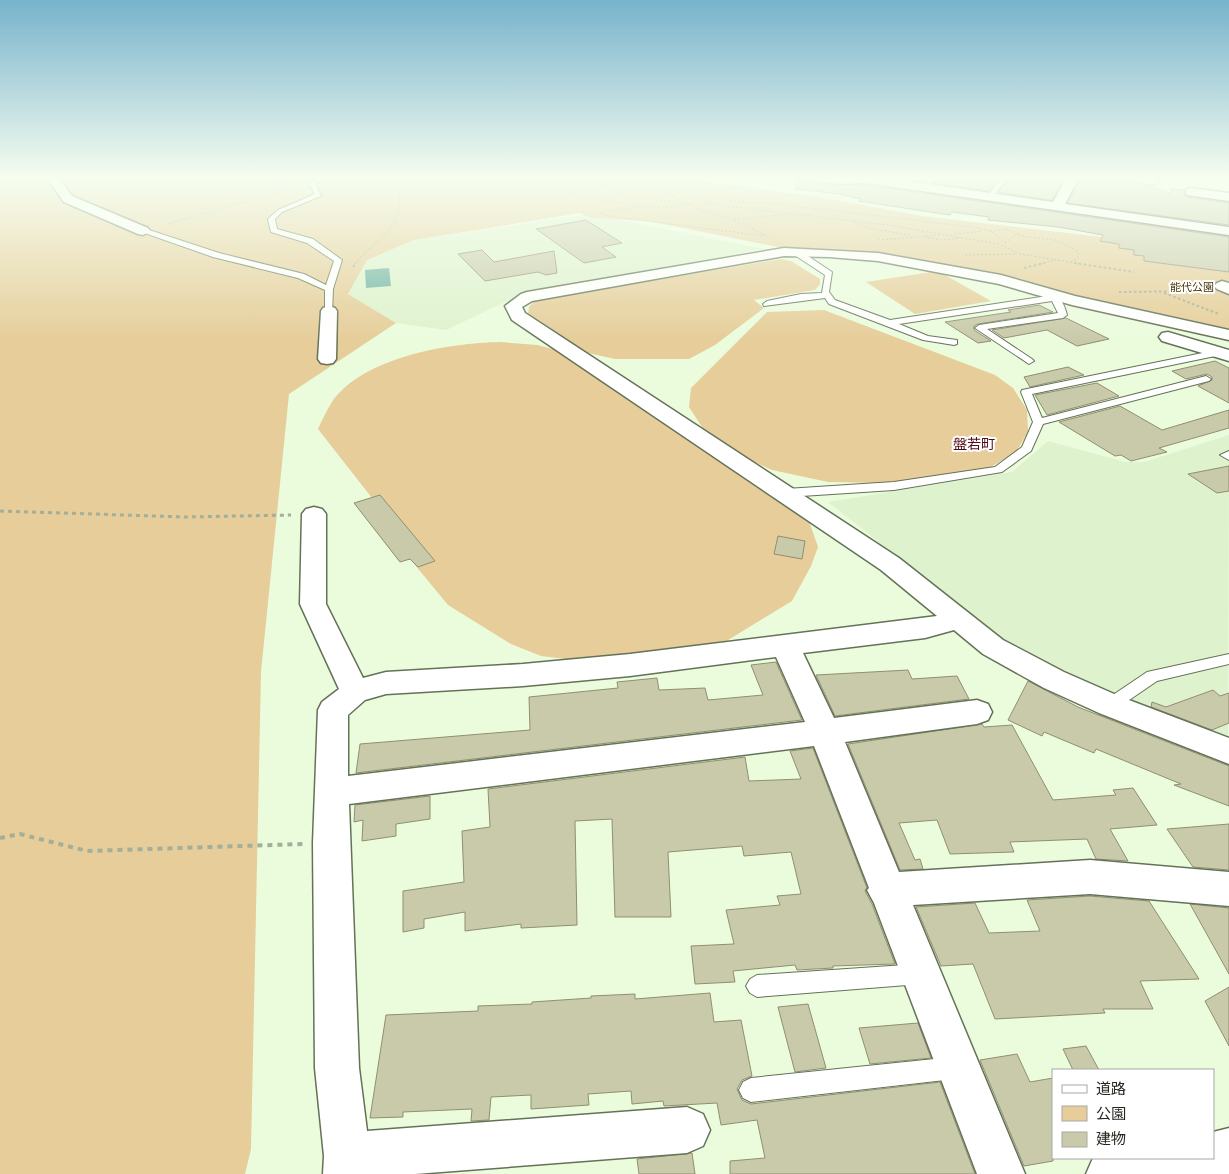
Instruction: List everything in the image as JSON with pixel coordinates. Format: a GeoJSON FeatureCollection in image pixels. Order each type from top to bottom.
{"type":"FeatureCollection","features":[{"type":"Feature","properties":{"kind":"street"},"geometry":{"type":"LineString","coordinates":[[1229,335],[1072,300],[1001,280],[878,257],[796,252],[667,271],[527,297],[513,306],[518,316],[890,564],[993,647],[1054,680],[1110,705],[1229,751]]}},
{"type":"Feature","properties":{"kind":"street"},"geometry":{"type":"LineString","coordinates":[[1054,298],[1072,300]]}},
{"type":"Feature","properties":{"kind":"street"},"geometry":{"type":"LineString","coordinates":[[1054,298],[1223,355]]}},
{"type":"Feature","properties":{"kind":"street"},"geometry":{"type":"LineString","coordinates":[[327,359],[329,312]]}},
{"type":"Feature","properties":{"kind":"street"},"geometry":{"type":"LineString","coordinates":[[314,514],[313,604],[355,692]]}},
{"type":"Feature","properties":{"kind":"street"},"geometry":{"type":"LineString","coordinates":[[687,1130],[347,1165],[338,1068],[331,843],[333,710],[355,692],[386,684],[533,674],[786,647],[925,628],[959,620]]}},
{"type":"Feature","properties":{"kind":"street"},"geometry":{"type":"LineString","coordinates":[[786,647],[824,732],[886,890],[1002,1174]]}},
{"type":"Feature","properties":{"kind":"street"},"geometry":{"type":"LineString","coordinates":[[331,792],[977,712]]}},
{"type":"Feature","properties":{"kind":"street"},"geometry":{"type":"LineString","coordinates":[[886,890],[1090,876],[1229,889]]}},
{"type":"Feature","properties":{"kind":"street"},"geometry":{"type":"LineString","coordinates":[[1214,1155],[1229,1151]]}},
{"type":"Feature","properties":{"kind":"street"},"geometry":{"type":"LineString","coordinates":[[1110,1174],[1193,1159]]}},
{"type":"Feature","properties":{"kind":"lane"},"geometry":{"type":"LineString","coordinates":[[149,232],[216,255],[301,276],[329,289]]}},
{"type":"Feature","properties":{"kind":"lane"},"geometry":{"type":"LineString","coordinates":[[280,232],[310,241],[338,260],[329,289],[329,312]]}},
{"type":"Feature","properties":{"kind":"lane"},"geometry":{"type":"LineString","coordinates":[[796,252],[829,274],[825,292],[832,302],[926,338],[954,342]]}},
{"type":"Feature","properties":{"kind":"lane"},"geometry":{"type":"LineString","coordinates":[[767,304],[827,295]]}},
{"type":"Feature","properties":{"kind":"lane"},"geometry":{"type":"LineString","coordinates":[[889,323],[1054,298],[1061,307],[1063,315],[979,328],[1030,362]]}},
{"type":"Feature","properties":{"kind":"lane"},"geometry":{"type":"LineString","coordinates":[[786,493],[894,486],[998,470],[1027,449],[1038,422],[1026,392],[1223,355]]}},
{"type":"Feature","properties":{"kind":"lane"},"geometry":{"type":"LineString","coordinates":[[1038,422],[1206,379]]}},
{"type":"Feature","properties":{"kind":"lane"},"geometry":{"type":"LineString","coordinates":[[1110,705],[1152,676],[1229,659]]}},
{"type":"Feature","properties":{"kind":"lane"},"geometry":{"type":"LineString","coordinates":[[757,986],[921,974]]}},
{"type":"Feature","properties":{"kind":"lane"},"geometry":{"type":"LineString","coordinates":[[751,1090],[959,1067]]}},
{"type":"Feature","properties":{"kind":"path"},"geometry":{"type":"LineString","coordinates":[[353,268],[358,260],[385,232]]}},
{"type":"Feature","properties":{"kind":"path"},"geometry":{"type":"LineString","coordinates":[[734,232],[768,236]]}},
{"type":"Feature","properties":{"kind":"path"},"geometry":{"type":"LineString","coordinates":[[759,232],[790,246],[796,252]]}},
{"type":"Feature","properties":{"kind":"path"},"geometry":{"type":"LineString","coordinates":[[892,232],[940,240],[970,238]]}},
{"type":"Feature","properties":{"kind":"path"},"geometry":{"type":"LineString","coordinates":[[932,232],[1002,245],[1020,254]]}},
{"type":"Feature","properties":{"kind":"path"},"geometry":{"type":"LineString","coordinates":[[918,236],[976,232]]}},
{"type":"Feature","properties":{"kind":"path"},"geometry":{"type":"LineString","coordinates":[[992,232],[1005,243]]}},
{"type":"Feature","properties":{"kind":"path"},"geometry":{"type":"LineString","coordinates":[[1013,232],[1021,235]]}},
{"type":"Feature","properties":{"kind":"path"},"geometry":{"type":"LineString","coordinates":[[1002,245],[1016,235],[1048,238],[1078,251],[1078,258],[1071,262]]}},
{"type":"Feature","properties":{"kind":"path"},"geometry":{"type":"LineString","coordinates":[[878,240],[898,243]]}},
{"type":"Feature","properties":{"kind":"path"},"geometry":{"type":"LineString","coordinates":[[956,254],[1020,254],[1134,272]]}},
{"type":"Feature","properties":{"kind":"path"},"geometry":{"type":"LineString","coordinates":[[1111,292],[1220,289]]}},
{"type":"Feature","properties":{"kind":"path"},"geometry":{"type":"LineString","coordinates":[[1162,292],[1221,315]]}},
{"type":"Feature","properties":{"kind":"path"},"geometry":{"type":"LineString","coordinates":[[0,511],[184,517],[314,514]]}},
{"type":"Feature","properties":{"kind":"path"},"geometry":{"type":"LineString","coordinates":[[0,838],[20,834],[87,850],[331,843]]}},
{"type":"Feature","properties":{"kind":"shaded area"},"geometry":{"type":"Polygon","coordinates":[[[470,232],[678,232],[764,249],[678,264],[513,298],[446,330],[396,323],[348,294],[367,260],[414,240],[470,232]]]}},
{"type":"Feature","properties":{"kind":"shaded area"},"geometry":{"type":"Polygon","coordinates":[[[1229,435],[1228,740],[1027,659],[828,502],[1012,472],[1048,441],[1125,462],[1144,462],[1229,435]]]}},
{"type":"Feature","properties":{"kind":"green space"},"geometry":{"type":"Polygon","coordinates":[[[0,232],[464,232],[414,240],[367,260],[348,294],[396,323],[289,394],[261,672],[251,1149],[245,1174],[0,1174],[0,232]]]}},
{"type":"Feature","properties":{"kind":"green space","name":"能代公園"},"geometry":{"type":"Polygon","coordinates":[[[702,232],[1057,232],[1144,242],[1229,256],[1229,332],[878,255],[783,248],[702,232]]]}},
{"type":"Feature","properties":{"kind":"green space"},"geometry":{"type":"Polygon","coordinates":[[[781,259],[791,261],[820,279],[820,284],[815,290],[754,300],[764,308],[715,345],[689,359],[615,359],[588,353],[528,313],[529,307],[535,300],[781,259]]]}},
{"type":"Feature","properties":{"kind":"green space"},"geometry":{"type":"Polygon","coordinates":[[[938,271],[991,301],[915,314],[866,282],[938,271]]]}},
{"type":"Feature","properties":{"kind":"green space"},"geometry":{"type":"Polygon","coordinates":[[[824,310],[995,375],[1013,388],[1027,410],[1028,432],[1016,452],[991,467],[943,479],[883,483],[828,482],[772,470],[728,450],[704,430],[689,407],[691,388],[767,312],[824,310]]]}},
{"type":"Feature","properties":{"kind":"green space"},"geometry":{"type":"Polygon","coordinates":[[[500,342],[537,345],[557,350],[809,521],[818,547],[811,566],[792,601],[720,645],[692,654],[574,660],[541,656],[511,644],[448,605],[410,559],[400,562],[354,503],[372,498],[318,429],[332,402],[346,387],[364,374],[409,356],[433,350],[457,345],[500,342]]]}},
{"type":"Feature","properties":{"kind":"water"},"geometry":{"type":"Polygon","coordinates":[[[389,268],[391,286],[366,288],[365,270],[389,268]]]}},
{"type":"Feature","properties":{"kind":"building"},"geometry":{"type":"Polygon","coordinates":[[[540,232],[604,232],[622,243],[602,247],[616,257],[584,263],[540,232]]]}},
{"type":"Feature","properties":{"kind":"building"},"geometry":{"type":"Polygon","coordinates":[[[1085,232],[1193,232],[1229,237],[1229,272],[1144,261],[1144,256],[1134,255],[1134,250],[1119,248],[1119,244],[1100,241],[1103,235],[1085,232]]]}},
{"type":"Feature","properties":{"kind":"building"},"geometry":{"type":"Polygon","coordinates":[[[482,250],[494,262],[554,251],[557,273],[546,275],[538,272],[485,281],[458,254],[482,250]]]}},
{"type":"Feature","properties":{"kind":"building"},"geometry":{"type":"Polygon","coordinates":[[[1039,305],[1053,312],[974,326],[974,330],[991,341],[978,343],[945,322],[1011,312],[1008,310],[1039,305]]]}},
{"type":"Feature","properties":{"kind":"building"},"geometry":{"type":"Polygon","coordinates":[[[1066,318],[1109,339],[1077,346],[1047,330],[1004,338],[992,330],[1066,318]]]}},
{"type":"Feature","properties":{"kind":"building"},"geometry":{"type":"Polygon","coordinates":[[[1215,361],[1229,368],[1229,403],[1198,386],[1212,380],[1212,377],[1207,374],[1186,379],[1172,371],[1215,361]]]}},
{"type":"Feature","properties":{"kind":"building"},"geometry":{"type":"Polygon","coordinates":[[[1068,367],[1084,375],[1030,387],[1024,377],[1068,367]]]}},
{"type":"Feature","properties":{"kind":"building"},"geometry":{"type":"Polygon","coordinates":[[[1097,383],[1119,396],[1047,415],[1035,395],[1097,383]]]}},
{"type":"Feature","properties":{"kind":"building"},"geometry":{"type":"Polygon","coordinates":[[[1120,406],[1162,430],[1229,410],[1229,428],[1159,448],[1167,452],[1131,461],[1121,455],[1115,456],[1059,422],[1120,406]]]}},
{"type":"Feature","properties":{"kind":"building"},"geometry":{"type":"Polygon","coordinates":[[[1229,466],[1229,491],[1217,493],[1188,474],[1229,466]]]}},
{"type":"Feature","properties":{"kind":"building"},"geometry":{"type":"Polygon","coordinates":[[[380,495],[435,561],[418,567],[410,559],[400,562],[354,503],[380,495]]]}},
{"type":"Feature","properties":{"kind":"building"},"geometry":{"type":"Polygon","coordinates":[[[778,536],[805,541],[802,559],[774,554],[778,536]]]}},
{"type":"Feature","properties":{"kind":"building"},"geometry":{"type":"Polygon","coordinates":[[[776,662],[802,720],[356,773],[360,744],[530,730],[529,697],[618,688],[617,682],[657,678],[659,690],[705,688],[708,700],[763,695],[751,665],[776,662]]]}},
{"type":"Feature","properties":{"kind":"building"},"geometry":{"type":"Polygon","coordinates":[[[908,670],[912,679],[957,676],[969,699],[835,716],[816,675],[908,670]]]}},
{"type":"Feature","properties":{"kind":"building"},"geometry":{"type":"Polygon","coordinates":[[[1028,681],[1078,707],[1229,766],[1229,806],[1174,785],[1181,784],[1096,749],[1094,753],[1044,732],[1042,736],[1008,720],[1028,681]]]}},
{"type":"Feature","properties":{"kind":"building"},"geometry":{"type":"Polygon","coordinates":[[[1213,690],[1220,696],[1229,693],[1229,723],[1212,730],[1151,707],[1152,702],[1166,707],[1213,690]]]}},
{"type":"Feature","properties":{"kind":"building"},"geometry":{"type":"Polygon","coordinates":[[[982,724],[984,727],[1012,725],[1053,800],[1116,795],[1113,790],[1133,788],[1157,825],[1110,829],[1128,861],[1096,859],[1087,839],[1010,842],[1014,852],[950,854],[937,820],[899,823],[915,860],[920,859],[923,869],[900,870],[848,744],[982,724]]]}},
{"type":"Feature","properties":{"kind":"building"},"geometry":{"type":"Polygon","coordinates":[[[813,748],[867,888],[865,891],[872,904],[895,964],[833,966],[833,968],[797,970],[795,965],[733,971],[735,982],[695,984],[691,946],[734,944],[726,910],[780,905],[777,896],[801,894],[791,852],[744,856],[742,846],[668,852],[671,917],[615,917],[612,819],[575,821],[577,925],[521,928],[521,924],[465,931],[465,912],[424,919],[424,928],[403,932],[403,891],[464,882],[462,831],[490,827],[488,789],[745,757],[749,781],[801,779],[790,751],[813,748]]]}},
{"type":"Feature","properties":{"kind":"building"},"geometry":{"type":"Polygon","coordinates":[[[430,796],[430,819],[396,824],[396,836],[362,841],[363,820],[354,822],[355,805],[430,796]]]}},
{"type":"Feature","properties":{"kind":"building"},"geometry":{"type":"Polygon","coordinates":[[[1229,824],[1229,870],[1193,867],[1167,829],[1229,824]]]}},
{"type":"Feature","properties":{"kind":"building"},"geometry":{"type":"Polygon","coordinates":[[[1090,896],[1149,901],[1199,979],[1140,981],[1153,1009],[1103,1009],[1105,1013],[995,1019],[973,964],[941,966],[916,907],[975,903],[989,933],[1040,931],[1027,900],[1090,896]]]}},
{"type":"Feature","properties":{"kind":"building"},"geometry":{"type":"Polygon","coordinates":[[[1190,904],[1229,908],[1229,974],[1190,904]]]}},
{"type":"Feature","properties":{"kind":"building"},"geometry":{"type":"Polygon","coordinates":[[[1229,987],[1229,1046],[1205,1001],[1229,987]]]}},
{"type":"Feature","properties":{"kind":"building"},"geometry":{"type":"Polygon","coordinates":[[[710,993],[714,1022],[741,1020],[752,1076],[742,1080],[737,1089],[742,1100],[751,1104],[940,1082],[975,1174],[730,1174],[730,1161],[765,1158],[757,1120],[721,1125],[717,1103],[664,1106],[663,1101],[632,1104],[631,1091],[588,1094],[589,1105],[531,1109],[531,1095],[491,1097],[489,1120],[471,1121],[472,1109],[403,1112],[403,1117],[370,1118],[386,1015],[478,1011],[478,1006],[532,1004],[532,1002],[591,998],[591,996],[635,994],[635,999],[710,993]]]}},
{"type":"Feature","properties":{"kind":"building"},"geometry":{"type":"Polygon","coordinates":[[[808,1004],[826,1068],[795,1072],[778,1007],[808,1004]]]}},
{"type":"Feature","properties":{"kind":"building"},"geometry":{"type":"Polygon","coordinates":[[[918,1023],[931,1058],[870,1064],[859,1028],[918,1023]]]}},
{"type":"Feature","properties":{"kind":"building"},"geometry":{"type":"Polygon","coordinates":[[[1086,1046],[1098,1069],[1073,1069],[1063,1049],[1086,1046]]]}},
{"type":"Feature","properties":{"kind":"building"},"geometry":{"type":"Polygon","coordinates":[[[1017,1054],[1030,1082],[1052,1078],[1053,1161],[1024,1166],[980,1060],[1017,1054]]]}},
{"type":"Feature","properties":{"kind":"building"},"geometry":{"type":"Polygon","coordinates":[[[692,1153],[695,1174],[639,1174],[637,1159],[692,1153]]]}},
{"type":"Feature","properties":{"kind":"district","name":"盤若町"},"geometry":{"type":"Point","coordinates":[974,444]}}]}
